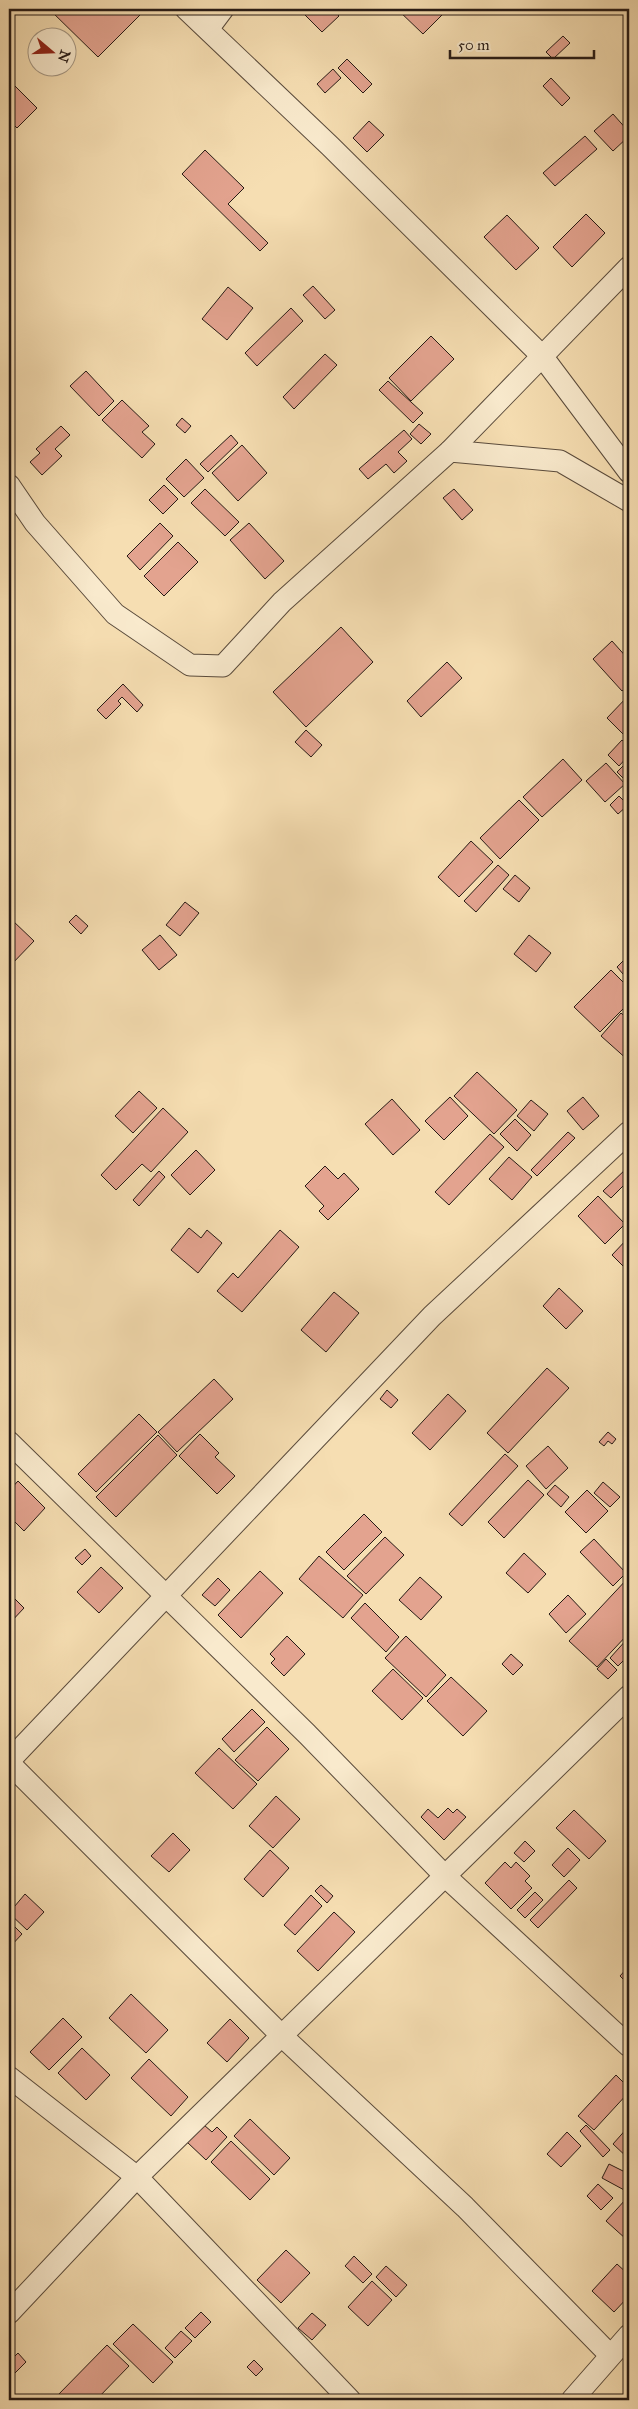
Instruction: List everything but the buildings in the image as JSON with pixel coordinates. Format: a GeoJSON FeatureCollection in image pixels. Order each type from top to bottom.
{"type":"FeatureCollection","features":[{"type":"Feature","properties":{"kind":"street"},"geometry":{"type":"LineString","coordinates":[[186,9],[542,356],[629,472]]}},
{"type":"Feature","properties":{"kind":"street"},"geometry":{"type":"LineString","coordinates":[[208,29],[223,9]]}},
{"type":"Feature","properties":{"kind":"street"},"geometry":{"type":"LineString","coordinates":[[9,485],[35,523],[115,614],[190,664],[223,666],[282,602],[450,450],[629,267]]}},
{"type":"Feature","properties":{"kind":"street"},"geometry":{"type":"LineString","coordinates":[[450,450],[560,461],[629,501]]}},
{"type":"Feature","properties":{"kind":"street"},"geometry":{"type":"LineString","coordinates":[[610,2355],[465,2208],[282,2036],[9,1762],[432,1316],[629,1132]]}},
{"type":"Feature","properties":{"kind":"street"},"geometry":{"type":"LineString","coordinates":[[9,1442],[164,1597],[307,1734],[445,1876],[629,2046]]}},
{"type":"Feature","properties":{"kind":"street"},"geometry":{"type":"LineString","coordinates":[[9,2312],[137,2177],[629,1696]]}},
{"type":"Feature","properties":{"kind":"street"},"geometry":{"type":"LineString","coordinates":[[9,2077],[137,2177],[350,2400]]}},
{"type":"Feature","properties":{"kind":"street"},"geometry":{"type":"LineString","coordinates":[[572,2400],[629,2335]]}}]}
